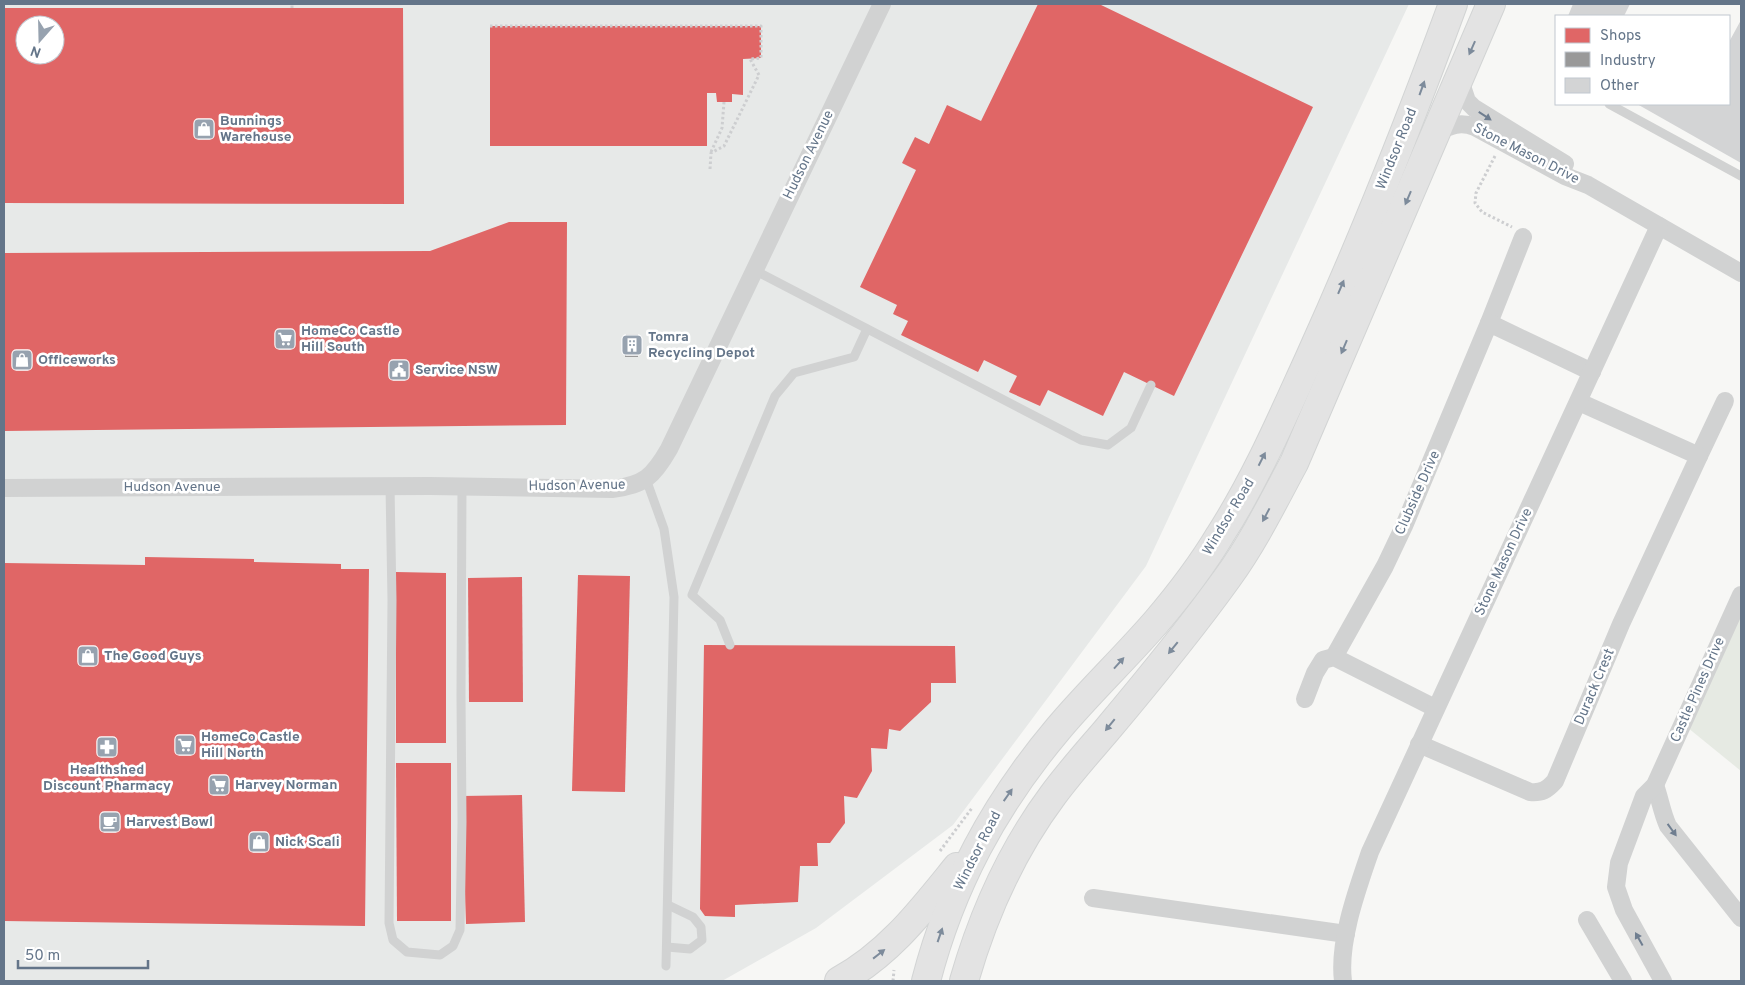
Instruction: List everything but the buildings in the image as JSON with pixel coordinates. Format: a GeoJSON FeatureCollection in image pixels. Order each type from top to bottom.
{"type":"FeatureCollection","features":[{"type":"Feature","properties":{"kind":"main road","name":"Windsor Road"},"geometry":{"type":"LineString","coordinates":[[926,981],[947,916],[982,836],[1005,799],[1058,728],[1160,618],[1204,560],[1236,510],[1272,439],[1349,268],[1418,98],[1453,4]]}},
{"type":"Feature","properties":{"kind":"main road","name":"Windsor Road"},"geometry":{"type":"LineString","coordinates":[[964,981],[988,912],[1004,876],[1052,796],[1228,578],[1264,519],[1294,463],[1491,4]]}},
{"type":"Feature","properties":{"kind":"main road"},"geometry":{"type":"LineString","coordinates":[[839,981],[883,952],[907,929],[982,836]]}},
{"type":"Feature","properties":{"kind":"street"},"geometry":{"type":"LineString","coordinates":[[872,24],[874,4]]}},
{"type":"Feature","properties":{"kind":"street","name":"Hudson Avenue"},"geometry":{"type":"LineString","coordinates":[[4,488],[462,486],[612,489],[641,483],[651,476],[660,465],[882,4]]}},
{"type":"Feature","properties":{"kind":"street","name":"Stone Mason Drive"},"geometry":{"type":"LineString","coordinates":[[1459,77],[1467,101],[1474,108],[1564,163],[1588,185]]}},
{"type":"Feature","properties":{"kind":"street","name":"Stone Mason Drive"},"geometry":{"type":"LineString","coordinates":[[1343,981],[1346,934],[1356,891],[1370,852],[1659,226],[1588,185],[1564,176],[1467,124],[1457,124],[1435,133]]}},
{"type":"Feature","properties":{"kind":"street"},"geometry":{"type":"LineString","coordinates":[[1659,226],[1741,273]]}},
{"type":"Feature","properties":{"kind":"street","name":"Clubside Drive"},"geometry":{"type":"LineString","coordinates":[[1305,699],[1315,673],[1323,660],[1334,657],[1404,526],[1523,237]]}},
{"type":"Feature","properties":{"kind":"street"},"geometry":{"type":"LineString","coordinates":[[1489,323],[1592,372]]}},
{"type":"Feature","properties":{"kind":"street","name":"Durack Crest"},"geometry":{"type":"LineString","coordinates":[[1419,744],[1530,792],[1539,793],[1548,790],[1555,781],[1621,624],[1725,401]]}},
{"type":"Feature","properties":{"kind":"street"},"geometry":{"type":"LineString","coordinates":[[1579,402],[1699,456]]}},
{"type":"Feature","properties":{"kind":"street","name":"Castle Pines Drive"},"geometry":{"type":"LineString","coordinates":[[1663,981],[1624,910],[1616,887],[1616,875],[1623,848],[1644,796],[1655,785],[1741,595]]}},
{"type":"Feature","properties":{"kind":"street"},"geometry":{"type":"LineString","coordinates":[[1334,657],[1435,708]]}},
{"type":"Feature","properties":{"kind":"street"},"geometry":{"type":"LineString","coordinates":[[1655,785],[1668,826],[1741,918]]}},
{"type":"Feature","properties":{"kind":"street"},"geometry":{"type":"LineString","coordinates":[[1093,898],[1346,934]]}},
{"type":"Feature","properties":{"kind":"street"},"geometry":{"type":"LineString","coordinates":[[1587,920],[1623,981]]}},
{"type":"Feature","properties":{"kind":"lane"},"geometry":{"type":"LineString","coordinates":[[1611,105],[1741,176]]}},
{"type":"Feature","properties":{"kind":"lane"},"geometry":{"type":"LineString","coordinates":[[754,270],[1080,440],[1108,444],[1131,428],[1151,385]]}},
{"type":"Feature","properties":{"kind":"lane"},"geometry":{"type":"LineString","coordinates":[[730,646],[720,620],[692,595],[774,396],[794,373],[854,357],[867,329]]}},
{"type":"Feature","properties":{"kind":"lane"},"geometry":{"type":"LineString","coordinates":[[646,479],[664,529],[674,597],[666,966]]}},
{"type":"Feature","properties":{"kind":"lane"},"geometry":{"type":"LineString","coordinates":[[390,486],[392,600],[389,923],[393,940],[407,952],[440,955],[453,946],[460,930],[462,822],[462,486]]}},
{"type":"Feature","properties":{"kind":"lane"},"geometry":{"type":"LineString","coordinates":[[667,947],[690,949],[702,940],[701,927],[693,917],[668,904]]}},
{"type":"Feature","properties":{"kind":"path"},"geometry":{"type":"LineString","coordinates":[[490,26],[761,26],[761,58],[750,59],[759,75],[724,146],[710,153]]}},
{"type":"Feature","properties":{"kind":"path"},"geometry":{"type":"LineString","coordinates":[[710,170],[710,153],[722,128],[724,102]]}},
{"type":"Feature","properties":{"kind":"path"},"geometry":{"type":"LineString","coordinates":[[1502,142],[1476,193],[1475,203],[1482,212],[1522,232],[1523,237]]}},
{"type":"Feature","properties":{"kind":"path"},"geometry":{"type":"LineString","coordinates":[[936,856],[977,802]]}},
{"type":"Feature","properties":{"kind":"path"},"geometry":{"type":"LineString","coordinates":[[893,981],[894,967]]}},
{"type":"Feature","properties":{"kind":"shaded area"},"geometry":{"type":"Polygon","coordinates":[[[4,4],[1409,4],[1146,566],[953,825],[816,928],[722,981],[4,981],[4,4]]]}},
{"type":"Feature","properties":{"kind":"shaded area"},"geometry":{"type":"Polygon","coordinates":[[[1741,595],[1741,771],[1682,723],[1741,595]]]}},
{"type":"Feature","properties":{"kind":"place","name":"Bunnings Warehouse"},"geometry":{"type":"Point","coordinates":[204,129]}},
{"type":"Feature","properties":{"kind":"place","name":"HomeCo Castle Hill South"},"geometry":{"type":"Point","coordinates":[285,339]}},
{"type":"Feature","properties":{"kind":"place","name":"Tomra Recycling Depot"},"geometry":{"type":"Point","coordinates":[632,345]}},
{"type":"Feature","properties":{"kind":"place","name":"Officeworks"},"geometry":{"type":"Point","coordinates":[22,360]}},
{"type":"Feature","properties":{"kind":"place","name":"Service NSW"},"geometry":{"type":"Point","coordinates":[399,370]}},
{"type":"Feature","properties":{"kind":"place","name":"The Good Guys"},"geometry":{"type":"Point","coordinates":[88,656]}},
{"type":"Feature","properties":{"kind":"place","name":"HomeCo Castle Hill North"},"geometry":{"type":"Point","coordinates":[185,745]}},
{"type":"Feature","properties":{"kind":"place","name":"Healthshed Discount Pharmacy"},"geometry":{"type":"Point","coordinates":[107,747]}},
{"type":"Feature","properties":{"kind":"place","name":"Harvey Norman"},"geometry":{"type":"Point","coordinates":[219,785]}},
{"type":"Feature","properties":{"kind":"place","name":"Harvest Bowl"},"geometry":{"type":"Point","coordinates":[110,822]}},
{"type":"Feature","properties":{"kind":"place","name":"Nick Scali"},"geometry":{"type":"Point","coordinates":[259,842]}}]}
